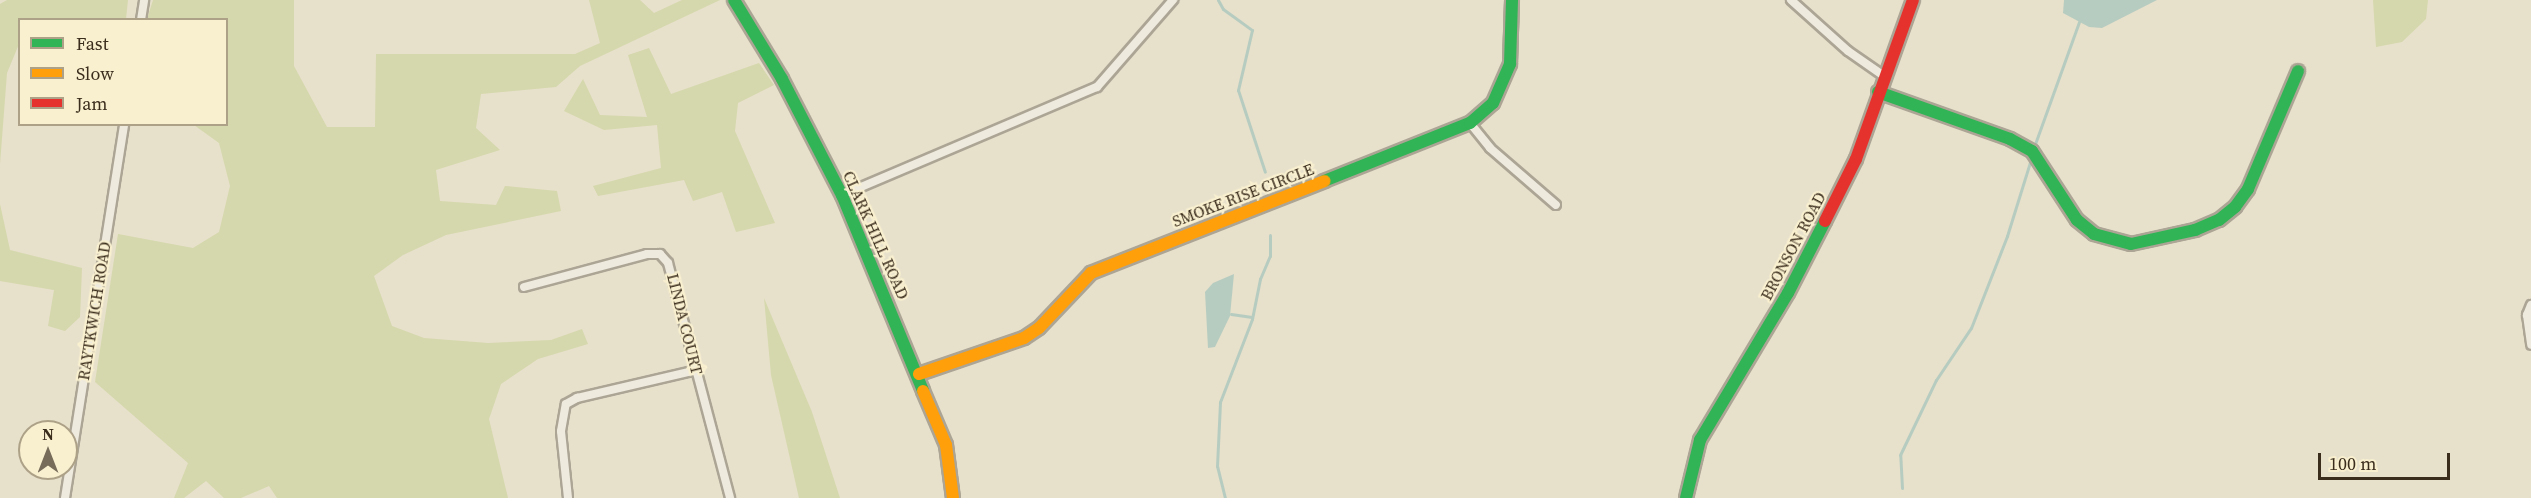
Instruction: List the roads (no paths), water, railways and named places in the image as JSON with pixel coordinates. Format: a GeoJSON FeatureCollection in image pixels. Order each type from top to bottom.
{"type":"FeatureCollection","features":[{"type":"Feature","properties":{"kind":"street"},"geometry":{"type":"LineString","coordinates":[[141,18],[144,0]]}},
{"type":"Feature","properties":{"kind":"street","name":"CLARK HILL ROAD"},"geometry":{"type":"LineString","coordinates":[[734,0],[782,79],[842,195],[919,374],[946,445],[953,498]]}},
{"type":"Feature","properties":{"kind":"street"},"geometry":{"type":"LineString","coordinates":[[842,195],[1097,87],[1173,0]]}},
{"type":"Feature","properties":{"kind":"street","name":"SMOKE RISE CIRCLE"},"geometry":{"type":"LineString","coordinates":[[919,374],[1024,338],[1039,328],[1092,273],[1470,123],[1494,103],[1504,82],[1510,64],[1512,0]]}},
{"type":"Feature","properties":{"kind":"street"},"geometry":{"type":"LineString","coordinates":[[1791,0],[1833,38],[1884,76]]}},
{"type":"Feature","properties":{"kind":"street","name":"BRONSON ROAD"},"geometry":{"type":"LineString","coordinates":[[1686,498],[1700,440],[1822,232],[1856,159],[1878,92],[1913,0]]}},
{"type":"Feature","properties":{"kind":"street"},"geometry":{"type":"LineString","coordinates":[[1878,92],[2024,146],[2047,169],[2077,220],[2094,234],[2131,244],[2195,230],[2219,220],[2235,207],[2248,189],[2298,71]]}},
{"type":"Feature","properties":{"kind":"street"},"geometry":{"type":"LineString","coordinates":[[1470,123],[1490,148],[1556,205]]}},
{"type":"Feature","properties":{"kind":"street","name":"RAYTKWICH ROAD"},"geometry":{"type":"LineString","coordinates":[[65,498],[124,126]]}},
{"type":"Feature","properties":{"kind":"street","name":"LINDA COURT"},"geometry":{"type":"LineString","coordinates":[[524,287],[647,254],[660,254],[674,276],[730,498]]}},
{"type":"Feature","properties":{"kind":"street"},"geometry":{"type":"LineString","coordinates":[[2531,305],[2527,315],[2531,345]]}},
{"type":"Feature","properties":{"kind":"street"},"geometry":{"type":"LineString","coordinates":[[568,498],[561,431],[566,404],[577,398],[697,370]]}},
{"type":"Feature","properties":{"kind":"waterway"},"geometry":{"type":"LineString","coordinates":[[1218,0],[1223,9],[1252,30],[1238,90],[1265,172]]}},
{"type":"Feature","properties":{"kind":"waterway"},"geometry":{"type":"LineString","coordinates":[[2035,144],[2079,22]]}},
{"type":"Feature","properties":{"kind":"waterway"},"geometry":{"type":"LineString","coordinates":[[1902,488],[1900,455],[1936,380],[1971,328],[2007,236],[2031,159]]}},
{"type":"Feature","properties":{"kind":"waterway"},"geometry":{"type":"LineString","coordinates":[[1225,498],[1217,466],[1220,402],[1252,319],[1260,279],[1270,256],[1270,235]]}},
{"type":"Feature","properties":{"kind":"waterway"},"geometry":{"type":"LineString","coordinates":[[1231,314],[1252,317]]}}]}
